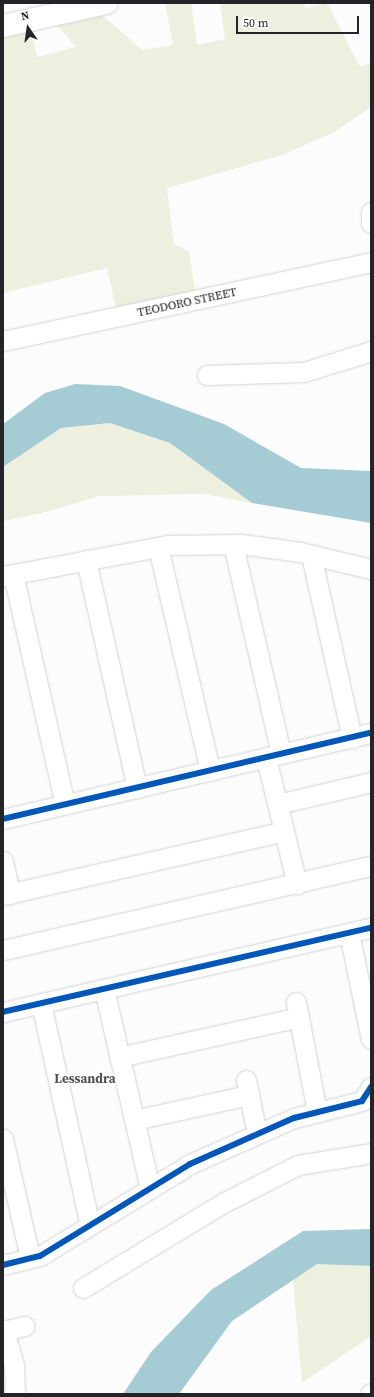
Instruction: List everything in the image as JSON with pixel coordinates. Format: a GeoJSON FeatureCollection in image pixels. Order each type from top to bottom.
{"type":"FeatureCollection","features":[{"type":"Feature","properties":{"kind":"main road"},"geometry":{"type":"LineString","coordinates":[[3,26],[101,3]]}},
{"type":"Feature","properties":{"kind":"street"},"geometry":{"type":"LineString","coordinates":[[371,212],[371,223]]}},
{"type":"Feature","properties":{"kind":"street","name":"TEODORO STREET"},"geometry":{"type":"LineString","coordinates":[[3,342],[371,262]]}},
{"type":"Feature","properties":{"kind":"street"},"geometry":{"type":"LineString","coordinates":[[207,375],[304,372],[371,351]]}},
{"type":"Feature","properties":{"kind":"street"},"geometry":{"type":"LineString","coordinates":[[233,544],[273,756],[278,804],[297,884]]}},
{"type":"Feature","properties":{"kind":"street"},"geometry":{"type":"LineString","coordinates":[[65,804],[8,575],[158,547],[233,544],[311,555],[371,569]]}},
{"type":"Feature","properties":{"kind":"street"},"geometry":{"type":"LineString","coordinates":[[158,547],[210,771]]}},
{"type":"Feature","properties":{"kind":"street"},"geometry":{"type":"LineString","coordinates":[[311,555],[352,738]]}},
{"type":"Feature","properties":{"kind":"street"},"geometry":{"type":"LineString","coordinates":[[86,560],[137,788]]}},
{"type":"Feature","properties":{"kind":"street"},"geometry":{"type":"LineString","coordinates":[[3,819],[371,733]]}},
{"type":"Feature","properties":{"kind":"street"},"geometry":{"type":"LineString","coordinates":[[278,804],[371,782]]}},
{"type":"Feature","properties":{"kind":"street"},"geometry":{"type":"LineString","coordinates":[[3,862],[7,894],[284,831]]}},
{"type":"Feature","properties":{"kind":"street"},"geometry":{"type":"LineString","coordinates":[[3,950],[371,866]]}},
{"type":"Feature","properties":{"kind":"street"},"geometry":{"type":"LineString","coordinates":[[3,1012],[371,928]]}},
{"type":"Feature","properties":{"kind":"street"},"geometry":{"type":"LineString","coordinates":[[349,933],[371,1039]]}},
{"type":"Feature","properties":{"kind":"street"},"geometry":{"type":"LineString","coordinates":[[104,989],[150,1188]]}},
{"type":"Feature","properties":{"kind":"street"},"geometry":{"type":"LineString","coordinates":[[41,1003],[90,1225]]}},
{"type":"Feature","properties":{"kind":"street"},"geometry":{"type":"LineString","coordinates":[[119,1057],[297,1009],[317,1112]]}},
{"type":"Feature","properties":{"kind":"street"},"geometry":{"type":"LineString","coordinates":[[3,1265],[40,1256],[190,1164],[294,1118],[362,1100],[371,1087]]}},
{"type":"Feature","properties":{"kind":"street"},"geometry":{"type":"LineString","coordinates":[[134,1120],[247,1088],[257,1134]]}},
{"type":"Feature","properties":{"kind":"street"},"geometry":{"type":"LineString","coordinates":[[3,1139],[30,1258]]}},
{"type":"Feature","properties":{"kind":"street"},"geometry":{"type":"LineString","coordinates":[[83,1288],[223,1203],[298,1164],[371,1153]]}},
{"type":"Feature","properties":{"kind":"street"},"geometry":{"type":"LineString","coordinates":[[15,1394],[14,1365],[4,1331],[24,1326]]}},
{"type":"Feature","properties":{"kind":"green space"},"geometry":{"type":"Polygon","coordinates":[[[165,3],[191,3],[197,45],[225,39],[220,3],[304,3],[305,8],[327,3],[360,67],[371,62],[371,107],[335,132],[282,155],[167,188],[174,244],[189,251],[196,296],[117,313],[107,268],[3,293],[3,37],[31,30],[37,57],[76,47],[56,24],[101,14],[142,50],[173,45],[165,3]]]}},
{"type":"Feature","properties":{"kind":"green space"},"geometry":{"type":"Polygon","coordinates":[[[110,423],[170,443],[252,503],[204,494],[100,496],[38,514],[3,521],[3,467],[61,428],[110,423]]]}},
{"type":"Feature","properties":{"kind":"green space"},"geometry":{"type":"Polygon","coordinates":[[[318,1263],[371,1266],[371,1336],[302,1383],[293,1280],[318,1263]]]}},
{"type":"Feature","properties":{"kind":"water"},"geometry":{"type":"Polygon","coordinates":[[[75,384],[120,386],[224,424],[301,468],[371,471],[371,523],[252,503],[170,443],[110,423],[61,428],[3,467],[3,424],[45,393],[75,384]]]}},
{"type":"Feature","properties":{"kind":"water"},"geometry":{"type":"Polygon","coordinates":[[[371,1229],[371,1266],[317,1264],[232,1321],[179,1394],[123,1394],[151,1352],[211,1290],[303,1231],[371,1229]]]}},
{"type":"Feature","properties":{"kind":"cycle path"},"geometry":{"type":"LineString","coordinates":[[3,819],[371,733]]}},
{"type":"Feature","properties":{"kind":"cycle path"},"geometry":{"type":"LineString","coordinates":[[3,1012],[371,928]]}},
{"type":"Feature","properties":{"kind":"cycle path"},"geometry":{"type":"LineString","coordinates":[[3,1265],[40,1256],[190,1164],[294,1118],[362,1101],[371,1087]]}},
{"type":"Feature","properties":{"kind":"district","name":"Lessandra"},"geometry":{"type":"Point","coordinates":[85,1079]}}]}
